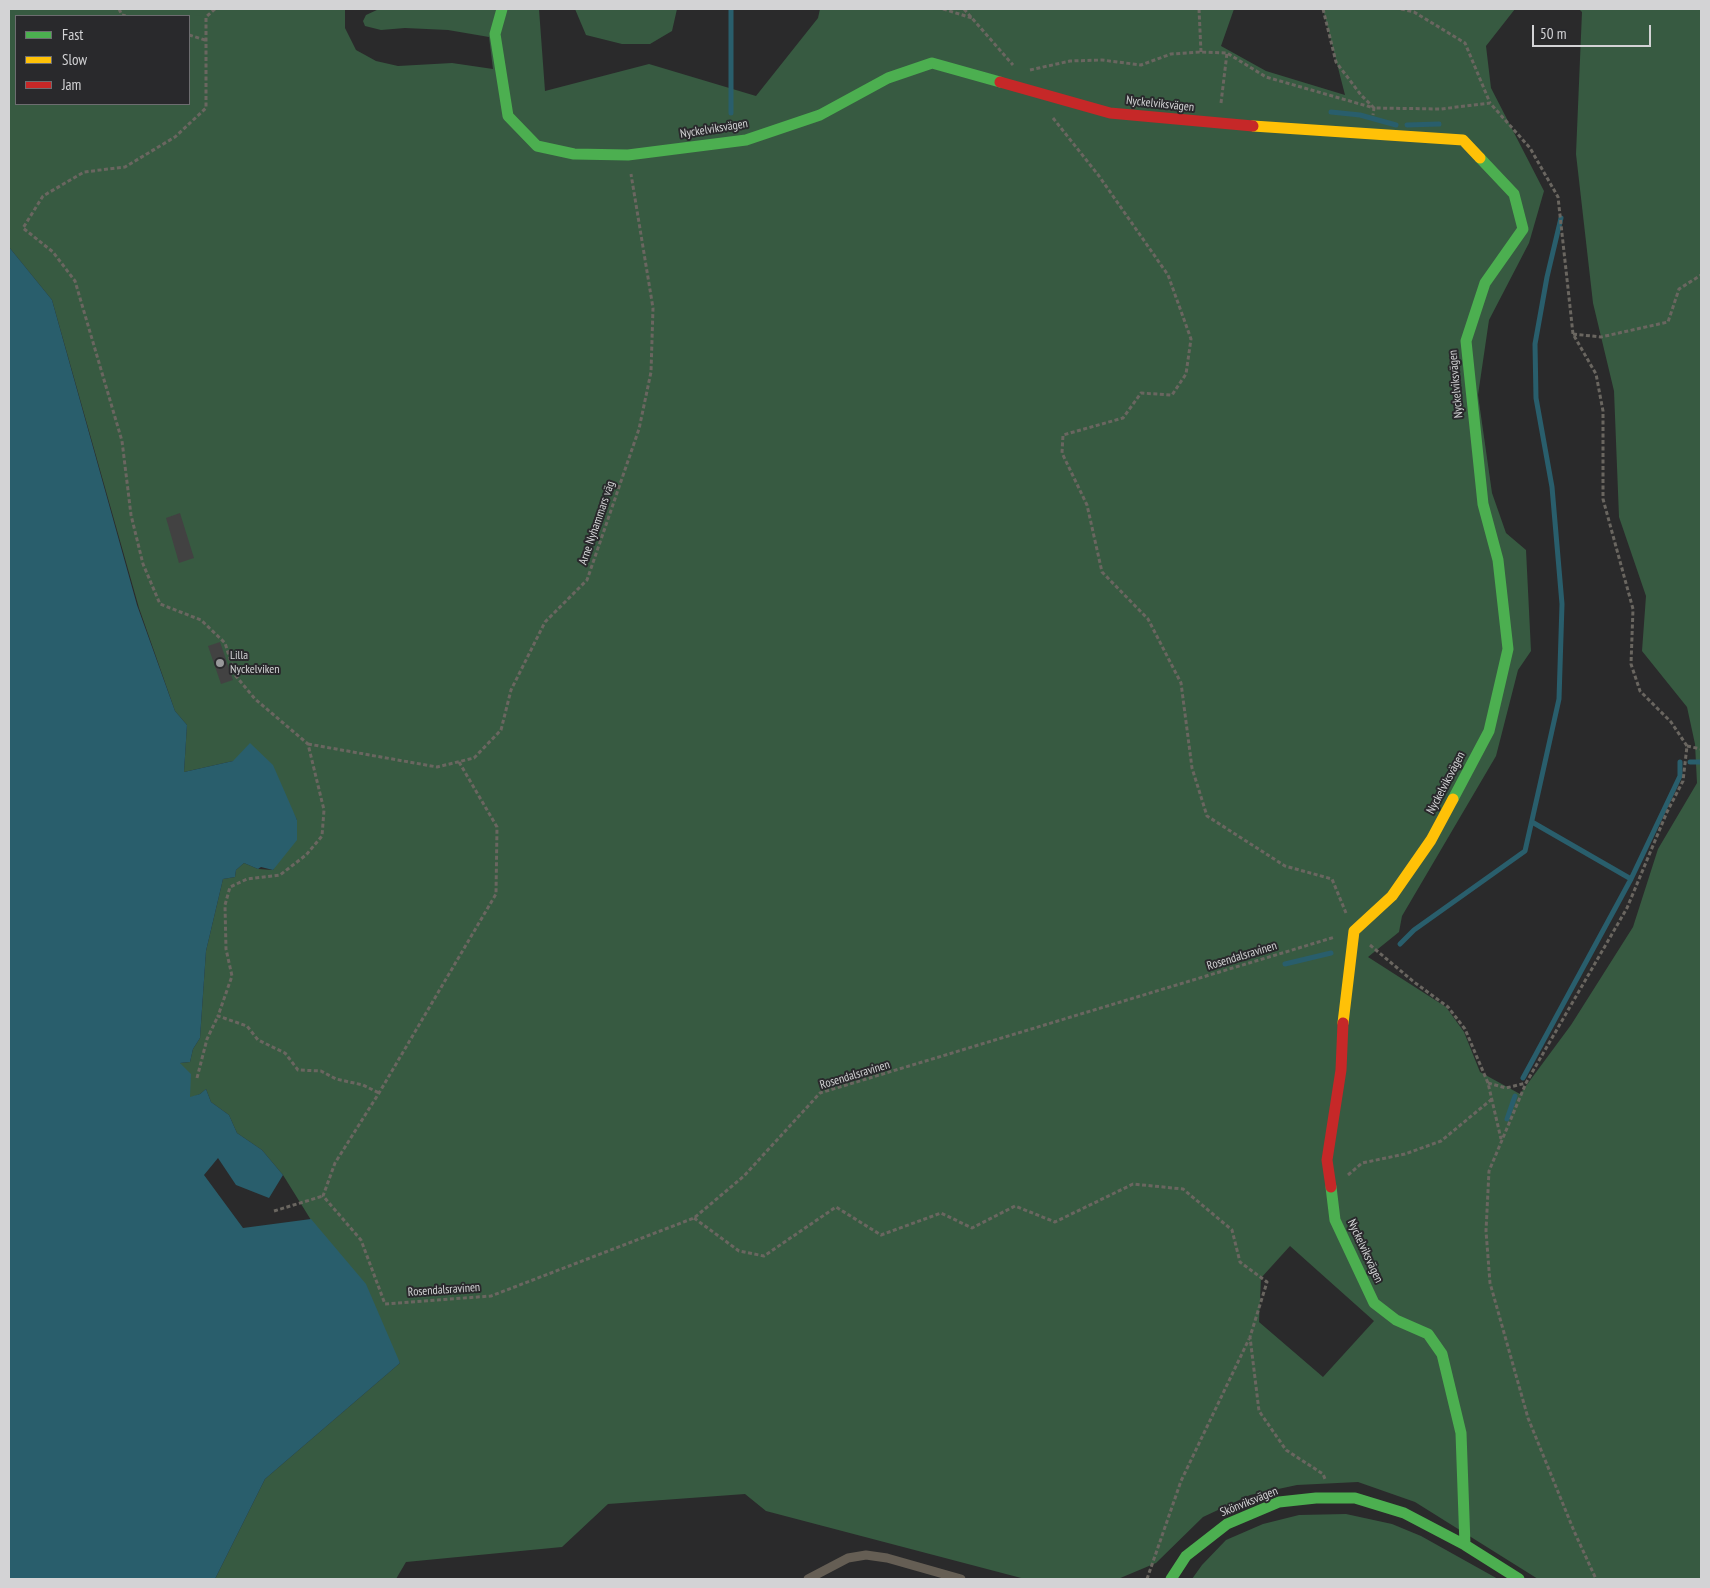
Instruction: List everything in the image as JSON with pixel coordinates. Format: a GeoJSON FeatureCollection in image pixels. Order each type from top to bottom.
{"type":"FeatureCollection","features":[{"type":"Feature","properties":{"kind":"street","name":"Nyckelviksvägen"},"geometry":{"type":"LineString","coordinates":[[502,9],[496,34],[508,116],[538,146],[574,154],[628,155],[746,140],[820,115],[888,78],[932,63],[1110,113],[1218,124],[1463,140],[1514,194],[1523,229],[1486,283],[1466,341],[1478,469],[1483,504],[1498,560],[1508,649],[1489,731],[1431,840],[1392,896],[1354,931],[1344,1010],[1341,1070],[1327,1160],[1334,1220],[1374,1303],[1396,1320],[1428,1334],[1442,1354],[1461,1433],[1465,1545]]}},
{"type":"Feature","properties":{"kind":"street","name":"Skönviksvägen"},"geometry":{"type":"LineString","coordinates":[[1171,1579],[1186,1556],[1227,1524],[1279,1502],[1355,1498],[1404,1513],[1465,1545],[1519,1579]]}},
{"type":"Feature","properties":{"kind":"lane"},"geometry":{"type":"LineString","coordinates":[[808,1579],[848,1558],[866,1555],[887,1558],[961,1579]]}},
{"type":"Feature","properties":{"kind":"path"},"geometry":{"type":"LineString","coordinates":[[197,1078],[207,1039],[218,1016],[232,976],[226,949],[225,905],[230,887],[247,878],[280,875],[306,855],[322,836],[324,810],[308,744],[250,693],[235,675],[226,643],[201,620],[160,604],[143,564],[131,515],[122,441],[75,281],[52,252],[23,228],[43,196],[84,172],[125,167],[174,137],[206,108],[206,17],[215,9]]}},
{"type":"Feature","properties":{"kind":"path"},"geometry":{"type":"LineString","coordinates":[[943,9],[973,18]]}},
{"type":"Feature","properties":{"kind":"path"},"geometry":{"type":"LineString","coordinates":[[964,9],[1019,72]]}},
{"type":"Feature","properties":{"kind":"path"},"geometry":{"type":"LineString","coordinates":[[1200,9],[1201,52]]}},
{"type":"Feature","properties":{"kind":"path"},"geometry":{"type":"LineString","coordinates":[[1401,9],[1414,12],[1465,43],[1490,104]]}},
{"type":"Feature","properties":{"kind":"path"},"geometry":{"type":"LineString","coordinates":[[190,35],[206,40]]}},
{"type":"Feature","properties":{"kind":"path"},"geometry":{"type":"LineString","coordinates":[[1218,124],[1227,53]]}},
{"type":"Feature","properties":{"kind":"path"},"geometry":{"type":"LineString","coordinates":[[1028,71],[1070,61],[1102,60],[1141,65],[1171,54],[1227,53],[1266,77],[1374,108]]}},
{"type":"Feature","properties":{"kind":"path"},"geometry":{"type":"LineString","coordinates":[[1052,116],[1099,176],[1168,275],[1191,340],[1186,374],[1172,395],[1142,394],[1123,418],[1063,435],[1062,453],[1087,505],[1102,572],[1148,619],[1181,683],[1192,768],[1207,816],[1285,866],[1332,879],[1354,931],[1414,982],[1448,1007],[1465,1029],[1488,1083],[1501,1140]]}},
{"type":"Feature","properties":{"kind":"path","name":"Arne Nyhammars väg"},"geometry":{"type":"LineString","coordinates":[[308,744],[437,767],[474,758],[501,730],[511,690],[545,622],[586,580],[639,429],[651,372],[654,308],[635,208],[628,155]]}},
{"type":"Feature","properties":{"kind":"path"},"geometry":{"type":"LineString","coordinates":[[1596,1579],[1574,1531],[1528,1418],[1490,1283],[1486,1231],[1489,1171],[1501,1140],[1518,1107],[1526,1083],[1627,908],[1667,812],[1683,781],[1687,746],[1671,722],[1640,691],[1631,664],[1633,609],[1603,499],[1603,411],[1596,374],[1573,334],[1601,337],[1668,322],[1679,289],[1701,275]]}},
{"type":"Feature","properties":{"kind":"path"},"geometry":{"type":"LineString","coordinates":[[1687,746],[1701,749]]}},
{"type":"Feature","properties":{"kind":"path"},"geometry":{"type":"LineString","coordinates":[[274,1211],[323,1196],[335,1163],[380,1093],[496,894],[497,827],[459,762]]}},
{"type":"Feature","properties":{"kind":"path","name":"Rosendalsravinen"},"geometry":{"type":"LineString","coordinates":[[323,1196],[361,1240],[385,1304],[491,1296],[694,1218],[744,1176],[820,1093],[1354,931]]}},
{"type":"Feature","properties":{"kind":"path"},"geometry":{"type":"LineString","coordinates":[[218,1016],[246,1026],[258,1040],[285,1053],[298,1070],[321,1071],[380,1093]]}},
{"type":"Feature","properties":{"kind":"path"},"geometry":{"type":"LineString","coordinates":[[1488,1083],[1506,1088],[1526,1083]]}},
{"type":"Feature","properties":{"kind":"path"},"geometry":{"type":"LineString","coordinates":[[1331,1190],[1362,1163],[1405,1154],[1441,1141],[1492,1099]]}},
{"type":"Feature","properties":{"kind":"path"},"geometry":{"type":"LineString","coordinates":[[694,1218],[738,1251],[764,1256],[836,1207],[880,1235],[941,1213],[972,1228],[1014,1206],[1055,1222],[1132,1184],[1183,1189],[1232,1230],[1240,1262],[1268,1282],[1250,1337],[1181,1481],[1147,1579]]}},
{"type":"Feature","properties":{"kind":"path"},"geometry":{"type":"LineString","coordinates":[[1250,1337],[1259,1411],[1286,1450],[1324,1474],[1331,1498]]}},
{"type":"Feature","properties":{"kind":"green space"},"geometry":{"type":"Polygon","coordinates":[[[9,9],[345,9],[345,28],[356,50],[376,61],[398,66],[452,63],[493,69],[489,37],[448,30],[405,28],[381,30],[365,26],[363,21],[366,15],[379,9],[539,9],[545,91],[649,64],[756,96],[818,18],[820,9],[1234,9],[1221,46],[1266,71],[1345,95],[1323,9],[1515,9],[1486,46],[1491,88],[1544,191],[1529,243],[1489,320],[1478,395],[1492,493],[1506,533],[1526,550],[1531,651],[1518,670],[1496,756],[1402,916],[1399,932],[1368,957],[1446,1007],[1464,1032],[1480,1072],[1520,1094],[1571,1025],[1633,927],[1658,849],[1697,783],[1695,744],[1687,707],[1642,651],[1646,596],[1619,517],[1614,391],[1593,303],[1576,154],[1582,12],[1579,9],[1701,9],[1701,1579],[1538,1579],[1415,1502],[1358,1482],[1297,1485],[1250,1495],[1203,1517],[1156,1563],[1118,1579],[1025,1579],[766,1511],[745,1494],[608,1504],[562,1547],[406,1562],[396,1579],[215,1579],[265,1479],[400,1363],[283,1175],[262,1150],[237,1133],[229,1115],[211,1102],[206,1089],[190,1098],[180,1063],[190,1062],[193,1049],[200,1038],[206,951],[223,879],[235,877],[236,870],[244,863],[258,869],[273,870],[297,820],[286,800],[233,761],[184,772],[187,725],[175,711],[139,608],[52,300],[9,247],[9,9]],[[1290,1246],[1261,1278],[1259,1322],[1323,1377],[1374,1321],[1290,1246]]]}},
{"type":"Feature","properties":{"kind":"green space"},"geometry":{"type":"Polygon","coordinates":[[[575,9],[677,9],[672,31],[650,44],[622,44],[586,35],[575,9]]]}},
{"type":"Feature","properties":{"kind":"green space"},"geometry":{"type":"Polygon","coordinates":[[[1346,1514],[1392,1524],[1421,1536],[1498,1579],[1192,1579],[1202,1565],[1226,1540],[1263,1524],[1299,1515],[1346,1514]]]}},
{"type":"Feature","properties":{"kind":"water"},"geometry":{"type":"Polygon","coordinates":[[[9,247],[52,300],[137,605],[175,711],[187,725],[184,772],[233,761],[250,743],[273,765],[297,820],[297,840],[273,870],[261,867],[258,869],[244,863],[236,870],[235,877],[223,879],[206,951],[200,1038],[193,1049],[190,1062],[180,1063],[191,1074],[190,1097],[200,1094],[206,1089],[211,1102],[229,1115],[237,1133],[262,1150],[283,1175],[269,1198],[236,1185],[218,1158],[204,1175],[243,1228],[311,1219],[366,1284],[400,1363],[265,1479],[215,1579],[9,1579],[9,247]]]}},
{"type":"Feature","properties":{"kind":"building"},"geometry":{"type":"Polygon","coordinates":[[[180,513],[194,558],[179,563],[166,518],[180,513]]]}},
{"type":"Feature","properties":{"kind":"building","name":"Lilla Nyckelviken"},"geometry":{"type":"Polygon","coordinates":[[[220,642],[233,680],[221,684],[208,646],[220,642]]]}},
{"type":"Feature","properties":{"kind":"waterway"},"geometry":{"type":"LineString","coordinates":[[731,9],[731,113]]}},
{"type":"Feature","properties":{"kind":"waterway"},"geometry":{"type":"LineString","coordinates":[[1331,112],[1360,115],[1396,125]]}},
{"type":"Feature","properties":{"kind":"waterway"},"geometry":{"type":"LineString","coordinates":[[1407,125],[1439,124]]}},
{"type":"Feature","properties":{"kind":"waterway"},"geometry":{"type":"LineString","coordinates":[[1400,944],[1414,930],[1525,851],[1559,699],[1562,604],[1552,487],[1536,398],[1535,344],[1547,277],[1561,218]]}},
{"type":"Feature","properties":{"kind":"waterway"},"geometry":{"type":"LineString","coordinates":[[1523,1078],[1631,879],[1680,776],[1680,762]]}},
{"type":"Feature","properties":{"kind":"waterway"},"geometry":{"type":"LineString","coordinates":[[1690,762],[1701,762]]}},
{"type":"Feature","properties":{"kind":"waterway"},"geometry":{"type":"LineString","coordinates":[[1532,822],[1631,879]]}},
{"type":"Feature","properties":{"kind":"waterway"},"geometry":{"type":"LineString","coordinates":[[1285,964],[1331,953]]}},
{"type":"Feature","properties":{"kind":"waterway"},"geometry":{"type":"LineString","coordinates":[[1507,1119],[1515,1096]]}},
{"type":"Feature","properties":{"kind":"traffic: fast"},"geometry":{"type":"LineString","coordinates":[[502,9],[495,34],[508,116],[537,146],[574,154],[628,155],[746,140],[820,115],[888,78],[932,63],[1000,82]]}},
{"type":"Feature","properties":{"kind":"traffic: fast"},"geometry":{"type":"LineString","coordinates":[[1453,799],[1489,731],[1508,649],[1498,560],[1483,504],[1466,341],[1485,283],[1523,229],[1514,194],[1480,158]]}},
{"type":"Feature","properties":{"kind":"traffic: fast"},"geometry":{"type":"LineString","coordinates":[[1331,1187],[1335,1220],[1374,1303],[1396,1320],[1428,1334],[1442,1354],[1461,1433],[1465,1545]]}},
{"type":"Feature","properties":{"kind":"traffic: fast"},"geometry":{"type":"LineString","coordinates":[[1171,1579],[1186,1556],[1227,1524],[1279,1502],[1316,1498],[1355,1498],[1404,1513],[1465,1545],[1519,1579]]}},
{"type":"Feature","properties":{"kind":"traffic: slow"},"geometry":{"type":"LineString","coordinates":[[1253,126],[1463,140],[1480,158]]}},
{"type":"Feature","properties":{"kind":"traffic: slow"},"geometry":{"type":"LineString","coordinates":[[1343,1023],[1354,931],[1392,896],[1431,840],[1453,799]]}},
{"type":"Feature","properties":{"kind":"traffic: jam"},"geometry":{"type":"LineString","coordinates":[[1000,82],[1110,113],[1253,126]]}},
{"type":"Feature","properties":{"kind":"traffic: jam"},"geometry":{"type":"LineString","coordinates":[[1331,1187],[1327,1160],[1341,1070],[1343,1023]]}},
{"type":"Feature","properties":{"kind":"place","name":"Lilla Nyckelviken"},"geometry":{"type":"Point","coordinates":[220,663]}}]}
